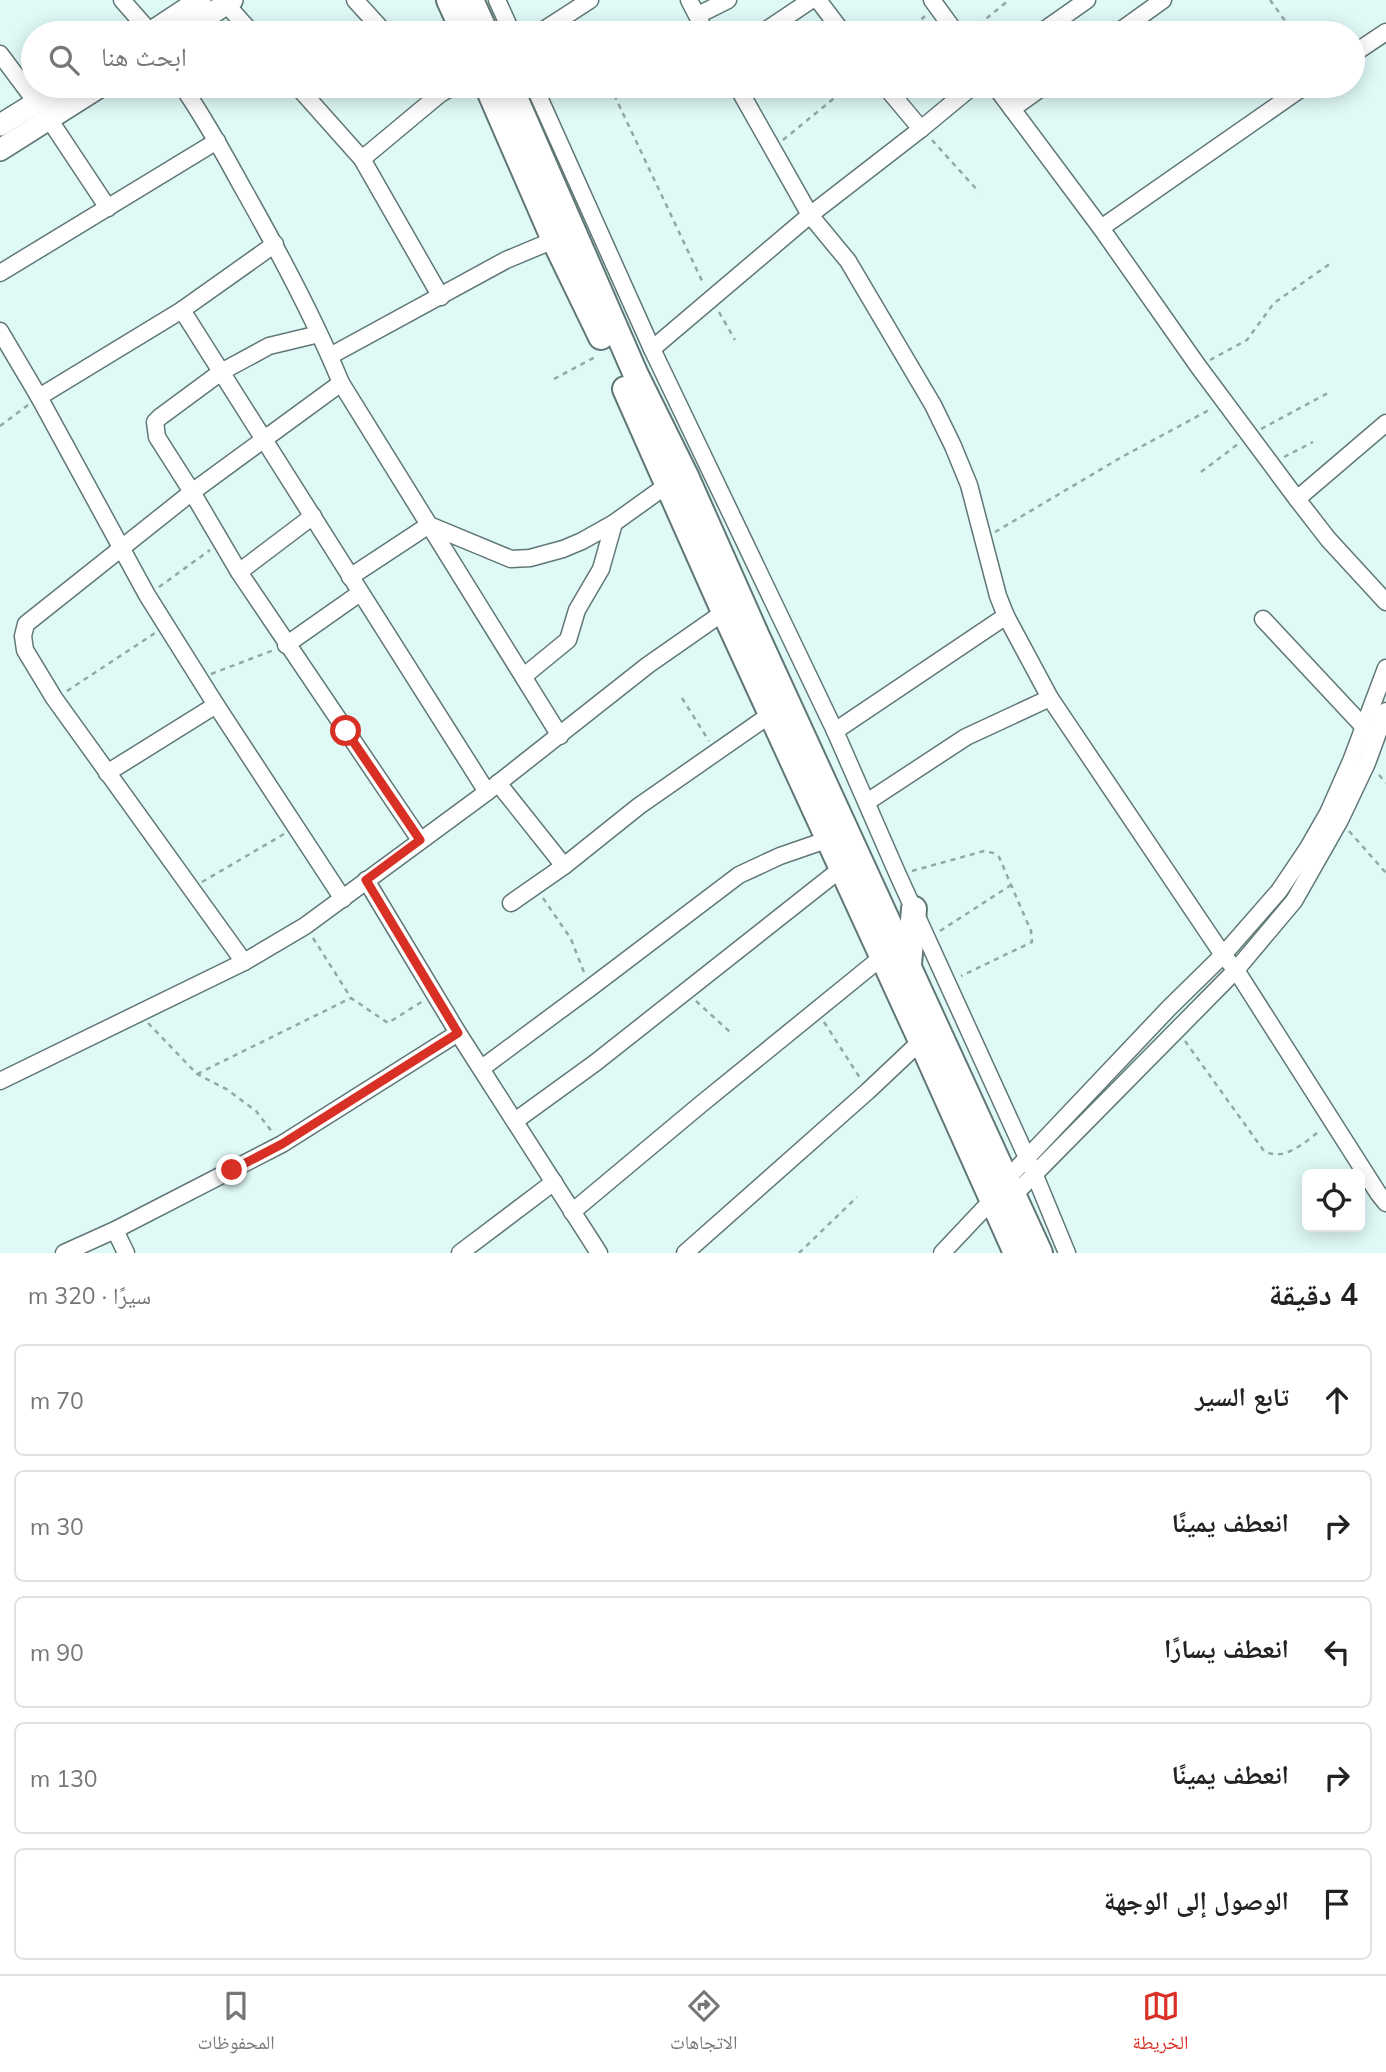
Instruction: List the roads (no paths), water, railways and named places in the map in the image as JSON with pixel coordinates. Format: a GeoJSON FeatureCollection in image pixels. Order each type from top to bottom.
{"type":"FeatureCollection","features":[{"type":"Feature","properties":{"kind":"highway"},"geometry":{"type":"LineString","coordinates":[[449,0],[459,21]]}},
{"type":"Feature","properties":{"kind":"highway"},"geometry":{"type":"LineString","coordinates":[[471,0],[481,21]]}},
{"type":"Feature","properties":{"kind":"highway"},"geometry":{"type":"LineString","coordinates":[[492,98],[554,240],[608,350],[757,636],[838,836],[842,868],[921,1041],[1040,1253]]}},
{"type":"Feature","properties":{"kind":"highway"},"geometry":{"type":"LineString","coordinates":[[515,98],[636,375],[724,612],[771,714],[909,965],[1004,1192],[1016,1253]]}},
{"type":"Feature","properties":{"kind":"highway"},"geometry":{"type":"LineString","coordinates":[[909,965],[914,909]]}},
{"type":"Feature","properties":{"kind":"main road"},"geometry":{"type":"LineString","coordinates":[[168,21],[200,0]]}},
{"type":"Feature","properties":{"kind":"main road"},"geometry":{"type":"LineString","coordinates":[[200,21],[229,2]]}},
{"type":"Feature","properties":{"kind":"main road"},"geometry":{"type":"LineString","coordinates":[[0,150],[53,98]]}},
{"type":"Feature","properties":{"kind":"main road"},"geometry":{"type":"LineString","coordinates":[[0,125],[72,98]]}},
{"type":"Feature","properties":{"kind":"street"},"geometry":{"type":"LineString","coordinates":[[122,0],[140,21]]}},
{"type":"Feature","properties":{"kind":"street"},"geometry":{"type":"LineString","coordinates":[[355,0],[373,21]]}},
{"type":"Feature","properties":{"kind":"street"},"geometry":{"type":"LineString","coordinates":[[497,0],[507,21]]}},
{"type":"Feature","properties":{"kind":"street"},"geometry":{"type":"LineString","coordinates":[[558,21],[590,0]]}},
{"type":"Feature","properties":{"kind":"street"},"geometry":{"type":"LineString","coordinates":[[689,0],[701,21]]}},
{"type":"Feature","properties":{"kind":"street"},"geometry":{"type":"LineString","coordinates":[[698,15],[728,0]]}},
{"type":"Feature","properties":{"kind":"street"},"geometry":{"type":"LineString","coordinates":[[780,21],[811,0]]}},
{"type":"Feature","properties":{"kind":"street"},"geometry":{"type":"LineString","coordinates":[[818,0],[835,21]]}},
{"type":"Feature","properties":{"kind":"street"},"geometry":{"type":"LineString","coordinates":[[932,0],[947,21]]}},
{"type":"Feature","properties":{"kind":"street"},"geometry":{"type":"LineString","coordinates":[[1058,21],[1087,0]]}},
{"type":"Feature","properties":{"kind":"street"},"geometry":{"type":"LineString","coordinates":[[1134,21],[1163,0]]}},
{"type":"Feature","properties":{"kind":"street"},"geometry":{"type":"LineString","coordinates":[[229,2],[243,21]]}},
{"type":"Feature","properties":{"kind":"street"},"geometry":{"type":"LineString","coordinates":[[1365,46],[1386,32]]}},
{"type":"Feature","properties":{"kind":"street"},"geometry":{"type":"LineString","coordinates":[[0,54],[21,81]]}},
{"type":"Feature","properties":{"kind":"street"},"geometry":{"type":"LineString","coordinates":[[34,98],[108,208]]}},
{"type":"Feature","properties":{"kind":"street"},"geometry":{"type":"LineString","coordinates":[[190,98],[275,244],[341,383],[560,736]]}},
{"type":"Feature","properties":{"kind":"street"},"geometry":{"type":"LineString","coordinates":[[308,98],[362,159],[441,297]]}},
{"type":"Feature","properties":{"kind":"street"},"geometry":{"type":"LineString","coordinates":[[362,159],[432,98]]}},
{"type":"Feature","properties":{"kind":"street"},"geometry":{"type":"LineString","coordinates":[[539,98],[652,349],[867,802],[1031,1166],[1067,1253]]}},
{"type":"Feature","properties":{"kind":"street"},"geometry":{"type":"LineString","coordinates":[[744,98],[810,215],[848,261],[933,405],[969,485],[998,596],[1050,698],[1223,955],[1236,970],[1332,1124],[1386,1203]]}},
{"type":"Feature","properties":{"kind":"street"},"geometry":{"type":"LineString","coordinates":[[895,98],[921,129]]}},
{"type":"Feature","properties":{"kind":"street"},"geometry":{"type":"LineString","coordinates":[[652,349],[810,215],[958,98]]}},
{"type":"Feature","properties":{"kind":"street"},"geometry":{"type":"LineString","coordinates":[[1004,98],[1297,499],[1328,539],[1386,602]]}},
{"type":"Feature","properties":{"kind":"street"},"geometry":{"type":"LineString","coordinates":[[1012,109],[1027,98]]}},
{"type":"Feature","properties":{"kind":"street"},"geometry":{"type":"LineString","coordinates":[[1101,228],[1288,98]]}},
{"type":"Feature","properties":{"kind":"street"},"geometry":{"type":"LineString","coordinates":[[0,273],[217,141]]}},
{"type":"Feature","properties":{"kind":"street"},"geometry":{"type":"LineString","coordinates":[[330,356],[506,260],[554,240]]}},
{"type":"Feature","properties":{"kind":"street"},"geometry":{"type":"LineString","coordinates":[[39,397],[182,310],[275,244]]}},
{"type":"Feature","properties":{"kind":"street"},"geometry":{"type":"LineString","coordinates":[[182,310],[360,593],[493,787],[564,866]]}},
{"type":"Feature","properties":{"kind":"street"},"geometry":{"type":"LineString","coordinates":[[0,331],[123,547],[147,595],[343,899]]}},
{"type":"Feature","properties":{"kind":"street"},"geometry":{"type":"LineString","coordinates":[[319,334],[269,345],[221,372],[155,422],[157,437],[286,645],[420,840]]}},
{"type":"Feature","properties":{"kind":"street"},"geometry":{"type":"LineString","coordinates":[[244,962],[54,698],[25,650],[23,636],[26,624],[192,492],[341,383]]}},
{"type":"Feature","properties":{"kind":"street"},"geometry":{"type":"LineString","coordinates":[[1297,499],[1386,423]]}},
{"type":"Feature","properties":{"kind":"street"},"geometry":{"type":"LineString","coordinates":[[429,525],[511,559],[530,558],[563,550],[614,523],[677,480]]}},
{"type":"Feature","properties":{"kind":"street"},"geometry":{"type":"LineString","coordinates":[[239,572],[313,516]]}},
{"type":"Feature","properties":{"kind":"street"},"geometry":{"type":"LineString","coordinates":[[524,676],[568,640],[577,610],[601,569],[614,523]]}},
{"type":"Feature","properties":{"kind":"street"},"geometry":{"type":"LineString","coordinates":[[350,577],[429,525]]}},
{"type":"Feature","properties":{"kind":"street"},"geometry":{"type":"LineString","coordinates":[[286,645],[360,593]]}},
{"type":"Feature","properties":{"kind":"street"},"geometry":{"type":"LineString","coordinates":[[0,1081],[244,962],[305,926],[493,787],[649,665],[724,612]]}},
{"type":"Feature","properties":{"kind":"street"},"geometry":{"type":"LineString","coordinates":[[835,732],[1006,616]]}},
{"type":"Feature","properties":{"kind":"street"},"geometry":{"type":"LineString","coordinates":[[1263,619],[1363,726],[1377,736]]}},
{"type":"Feature","properties":{"kind":"street"},"geometry":{"type":"LineString","coordinates":[[757,636],[783,623]]}},
{"type":"Feature","properties":{"kind":"street"},"geometry":{"type":"LineString","coordinates":[[1031,1166],[1169,1007],[1223,955],[1279,891],[1328,813],[1386,668]]}},
{"type":"Feature","properties":{"kind":"street"},"geometry":{"type":"LineString","coordinates":[[867,802],[967,737],[1050,698]]}},
{"type":"Feature","properties":{"kind":"street"},"geometry":{"type":"LineString","coordinates":[[107,773],[216,705]]}},
{"type":"Feature","properties":{"kind":"street"},"geometry":{"type":"LineString","coordinates":[[942,1253],[1236,970],[1294,901],[1340,820],[1367,763],[1386,712]]}},
{"type":"Feature","properties":{"kind":"street"},"geometry":{"type":"LineString","coordinates":[[511,904],[639,806],[771,714]]}},
{"type":"Feature","properties":{"kind":"street"},"geometry":{"type":"LineString","coordinates":[[482,1068],[739,875],[780,856],[838,836]]}},
{"type":"Feature","properties":{"kind":"street"},"geometry":{"type":"LineString","coordinates":[[515,1121],[595,1063],[842,868]]}},
{"type":"Feature","properties":{"kind":"street"},"geometry":{"type":"LineString","coordinates":[[366,880],[458,1033],[599,1253]]}},
{"type":"Feature","properties":{"kind":"street"},"geometry":{"type":"LineString","coordinates":[[572,1212],[882,957]]}},
{"type":"Feature","properties":{"kind":"street"},"geometry":{"type":"LineString","coordinates":[[64,1253],[115,1230],[282,1144],[458,1033]]}},
{"type":"Feature","properties":{"kind":"street"},"geometry":{"type":"LineString","coordinates":[[685,1253],[921,1041]]}},
{"type":"Feature","properties":{"kind":"street"},"geometry":{"type":"LineString","coordinates":[[460,1253],[554,1182]]}},
{"type":"Feature","properties":{"kind":"street"},"geometry":{"type":"LineString","coordinates":[[115,1230],[126,1253]]}}]}
